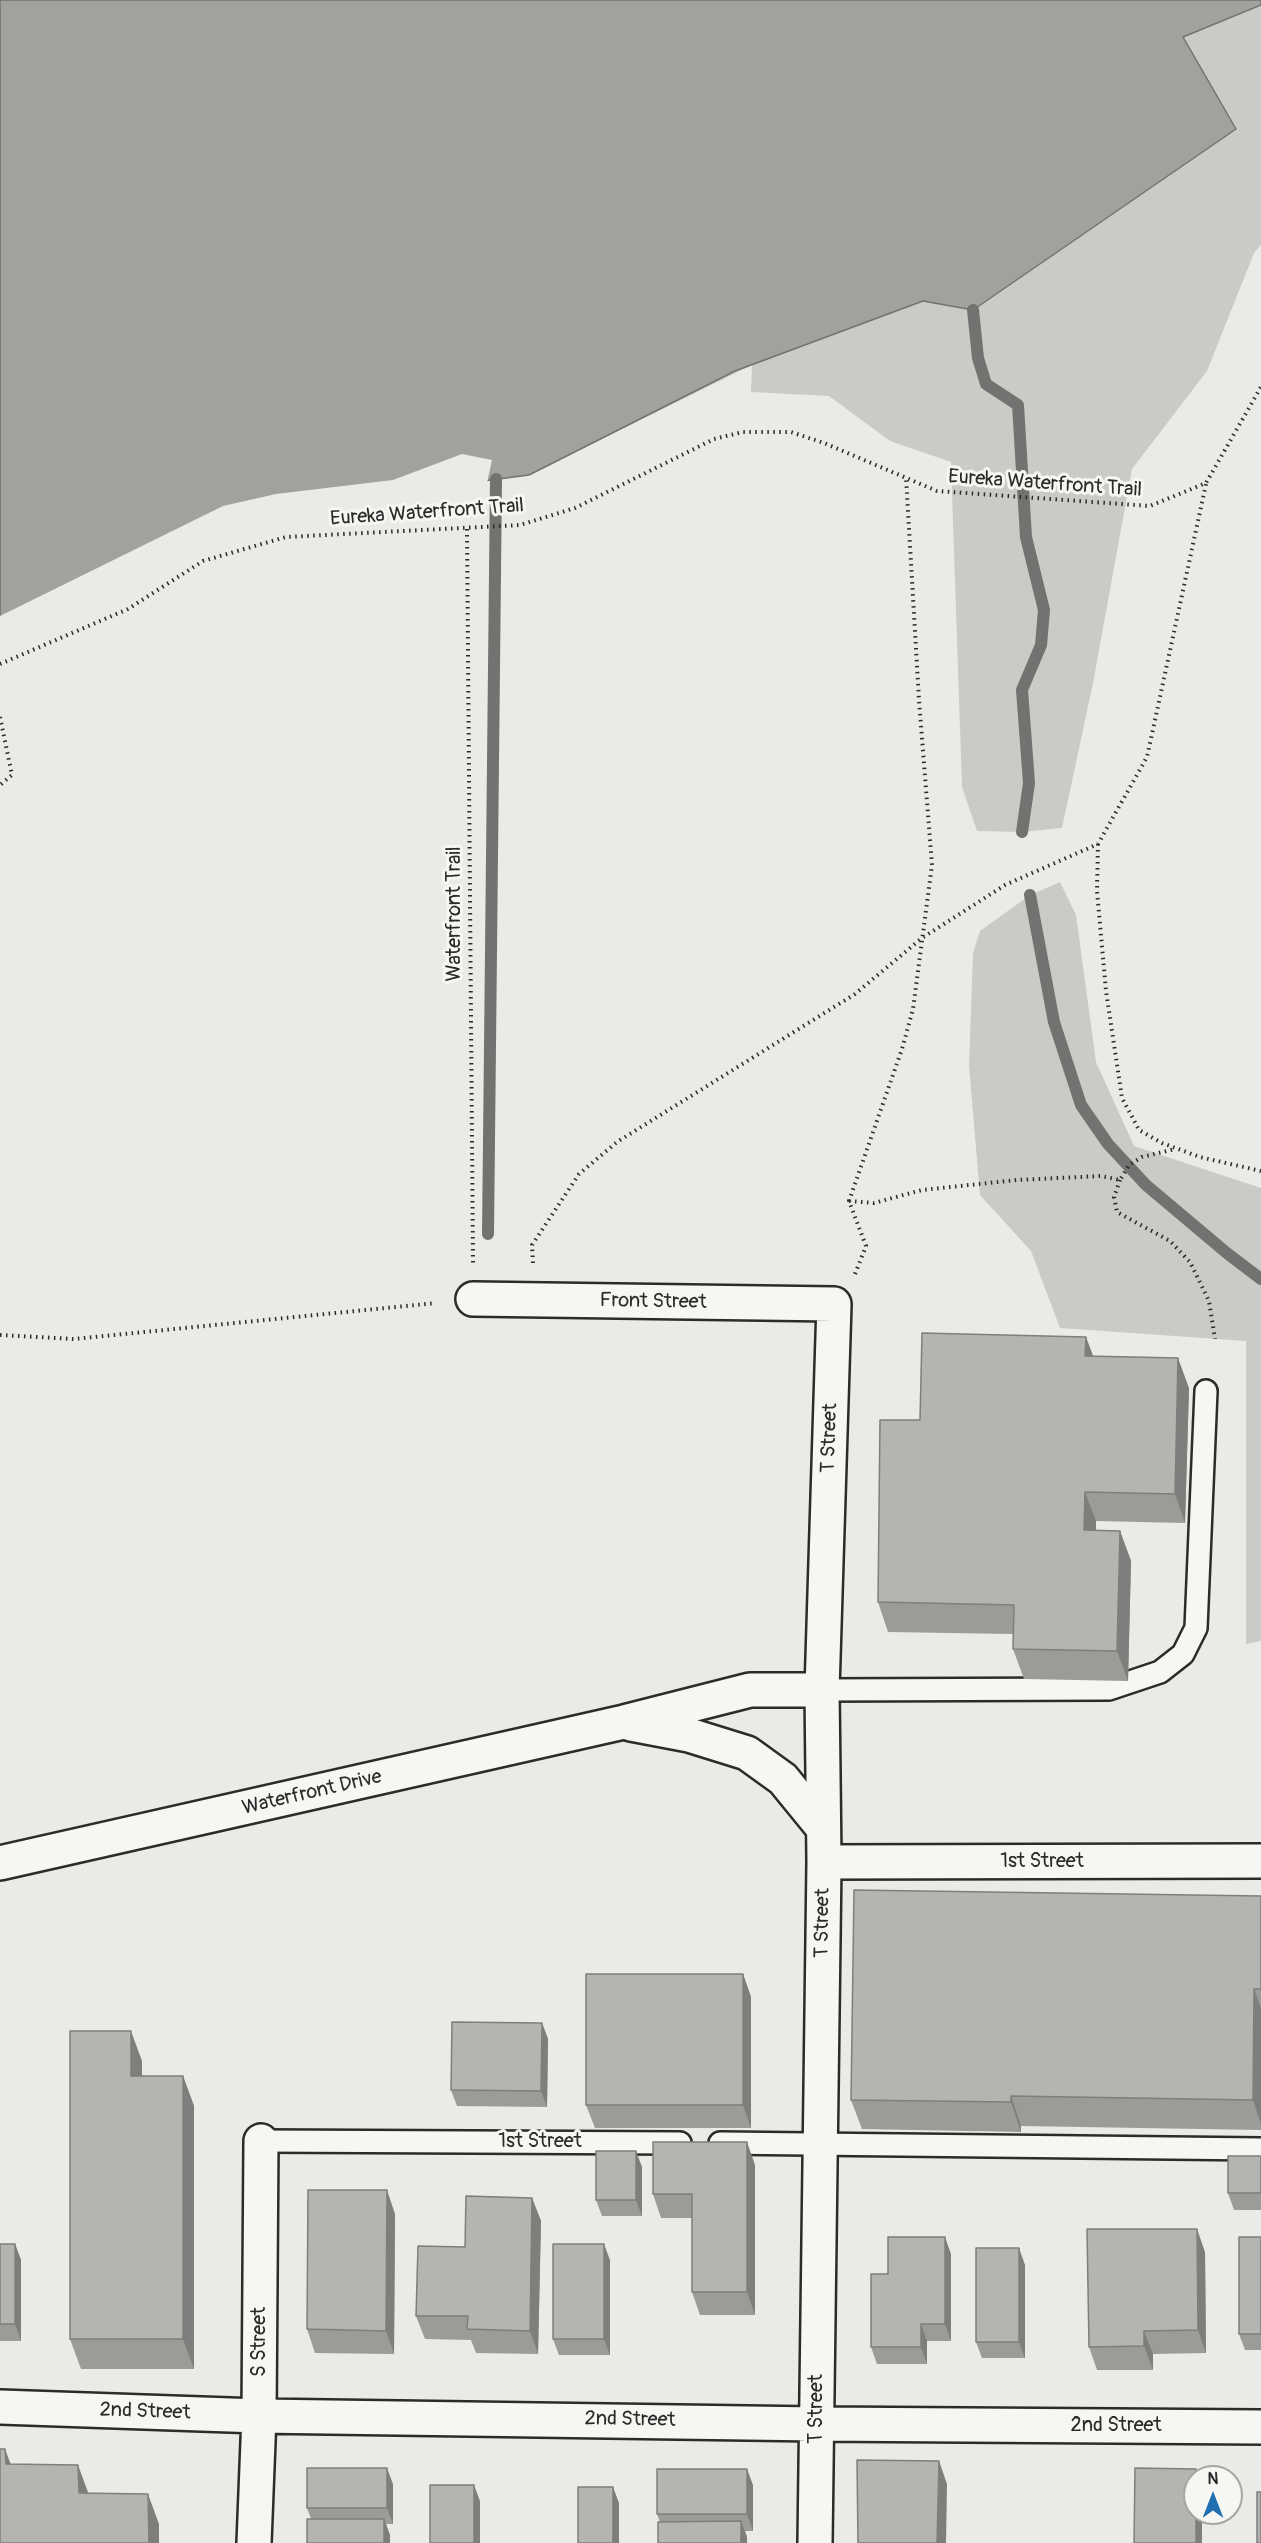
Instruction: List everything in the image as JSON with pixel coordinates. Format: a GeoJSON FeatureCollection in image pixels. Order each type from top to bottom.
{"type":"FeatureCollection","features":[{"type":"Feature","properties":{"kind":"street","name":"Front Street"},"geometry":{"type":"LineString","coordinates":[[473,1299],[834,1304]]}},
{"type":"Feature","properties":{"kind":"street","name":"T Street"},"geometry":{"type":"LineString","coordinates":[[815,2543],[824,1862],[822,1690],[834,1304]]}},
{"type":"Feature","properties":{"kind":"street","name":"Waterfront Drive"},"geometry":{"type":"LineString","coordinates":[[0,1863],[624,1722],[750,1690],[822,1690]]}},
{"type":"Feature","properties":{"kind":"street","name":"Waterfront Drive"},"geometry":{"type":"LineString","coordinates":[[624,1722],[689,1735],[747,1753],[783,1779],[823,1828]]}},
{"type":"Feature","properties":{"kind":"street","name":"1st Street"},"geometry":{"type":"LineString","coordinates":[[824,1862],[1261,1861]]}},
{"type":"Feature","properties":{"kind":"street","name":"S Street"},"geometry":{"type":"LineString","coordinates":[[254,2543],[259,2416],[261,2141]]}},
{"type":"Feature","properties":{"kind":"street","name":"2nd Street"},"geometry":{"type":"LineString","coordinates":[[0,2407],[259,2416],[817,2424],[1261,2427]]}},
{"type":"Feature","properties":{"kind":"lane"},"geometry":{"type":"LineString","coordinates":[[822,1690],[1109,1689],[1160,1672],[1183,1654],[1196,1629],[1206,1391]]}},
{"type":"Feature","properties":{"kind":"lane","name":"1st Street"},"geometry":{"type":"LineString","coordinates":[[261,2141],[1261,2149]]}},
{"type":"Feature","properties":{"kind":"path"},"geometry":{"type":"LineString","coordinates":[[1261,387],[1206,483],[1147,757],[1098,844],[1097,891],[1106,991],[1122,1098],[1138,1130],[1177,1149],[1261,1171]]}},
{"type":"Feature","properties":{"kind":"path","name":"Eureka Waterfront Trail"},"geometry":{"type":"LineString","coordinates":[[0,664],[128,609],[203,561],[286,537],[520,525],[575,508],[714,439],[743,432],[791,432],[937,491],[1150,506],[1206,483]]}},
{"type":"Feature","properties":{"kind":"path"},"geometry":{"type":"LineString","coordinates":[[834,1304],[860,1267],[866,1246],[849,1201],[902,1049],[913,1009],[932,865],[919,700],[906,477]]}},
{"type":"Feature","properties":{"kind":"path","name":"Waterfront Trail"},"geometry":{"type":"LineString","coordinates":[[468,529],[473,1299]]}},
{"type":"Feature","properties":{"kind":"path"},"geometry":{"type":"LineString","coordinates":[[0,717],[12,775],[0,785]]}},
{"type":"Feature","properties":{"kind":"path"},"geometry":{"type":"LineString","coordinates":[[535,1301],[532,1245],[579,1174],[616,1142],[855,994],[922,938],[1005,885],[1098,844]]}},
{"type":"Feature","properties":{"kind":"path"},"geometry":{"type":"LineString","coordinates":[[1177,1149],[1142,1157],[1129,1165],[1114,1197],[1117,1212],[1170,1241],[1190,1262],[1209,1301],[1215,1339]]}},
{"type":"Feature","properties":{"kind":"path"},"geometry":{"type":"LineString","coordinates":[[849,1201],[874,1203],[922,1190],[1017,1180],[1101,1176],[1120,1180]]}},
{"type":"Feature","properties":{"kind":"path"},"geometry":{"type":"LineString","coordinates":[[0,1335],[74,1339],[473,1299]]}},
{"type":"Feature","properties":{"kind":"shaded area"},"geometry":{"type":"Polygon","coordinates":[[[0,0],[1261,0],[1261,5],[1183,37],[1236,129],[973,310],[923,301],[735,371],[529,475],[226,515],[0,635],[0,0]]]}},
{"type":"Feature","properties":{"kind":"shaded area"},"geometry":{"type":"Polygon","coordinates":[[[1261,0],[1261,245],[1254,253],[1207,371],[1132,469],[1093,683],[1062,828],[1022,832],[977,831],[962,787],[951,462],[890,441],[829,396],[751,392],[752,365],[529,475],[276,494],[0,579],[1152,45],[1261,0]]]}},
{"type":"Feature","properties":{"kind":"shaded area"},"geometry":{"type":"Polygon","coordinates":[[[1060,882],[1076,915],[1096,1062],[1134,1146],[1261,1188],[1261,1641],[1246,1644],[1246,1341],[1060,1328],[1031,1251],[980,1195],[969,1066],[973,953],[980,931],[1030,895],[1060,882]]]}},
{"type":"Feature","properties":{"kind":"pier"},"geometry":{"type":"Polygon","coordinates":[[[462,454],[492,460],[487,483],[227,517],[0,638],[0,616],[223,506],[276,494],[393,480],[462,454]]]}},
{"type":"Feature","properties":{"kind":"building"},"geometry":{"type":"Polygon","coordinates":[[[922,1333],[1086,1337],[1085,1356],[1178,1358],[1175,1494],[1085,1492],[1084,1530],[1120,1531],[1117,1651],[1013,1649],[1014,1605],[878,1602],[880,1420],[920,1420],[922,1333]]]}},
{"type":"Feature","properties":{"kind":"building"},"geometry":{"type":"Polygon","coordinates":[[[854,1890],[1261,1896],[1261,1989],[1254,1989],[1253,2100],[1011,2096],[1011,2102],[851,2100],[854,1890]]]}},
{"type":"Feature","properties":{"kind":"building"},"geometry":{"type":"Polygon","coordinates":[[[586,1974],[743,1974],[743,2105],[586,2105],[586,1974]]]}},
{"type":"Feature","properties":{"kind":"building"},"geometry":{"type":"Polygon","coordinates":[[[452,2022],[542,2023],[541,2091],[451,2090],[452,2022]]]}},
{"type":"Feature","properties":{"kind":"building"},"geometry":{"type":"Polygon","coordinates":[[[70,2031],[131,2031],[131,2076],[183,2076],[183,2339],[70,2339],[70,2031]]]}},
{"type":"Feature","properties":{"kind":"building"},"geometry":{"type":"Polygon","coordinates":[[[653,2142],[747,2142],[747,2292],[692,2292],[692,2194],[653,2194],[653,2142]]]}},
{"type":"Feature","properties":{"kind":"building"},"geometry":{"type":"Polygon","coordinates":[[[596,2151],[636,2151],[636,2200],[596,2200],[596,2151]]]}},
{"type":"Feature","properties":{"kind":"building"},"geometry":{"type":"Polygon","coordinates":[[[1228,2156],[1261,2156],[1261,2193],[1228,2193],[1228,2156]]]}},
{"type":"Feature","properties":{"kind":"building"},"geometry":{"type":"Polygon","coordinates":[[[308,2190],[387,2190],[386,2331],[307,2329],[308,2190]]]}},
{"type":"Feature","properties":{"kind":"building"},"geometry":{"type":"Polygon","coordinates":[[[466,2196],[532,2198],[530,2331],[467,2329],[468,2316],[416,2316],[418,2246],[465,2247],[466,2196]]]}},
{"type":"Feature","properties":{"kind":"building"},"geometry":{"type":"Polygon","coordinates":[[[1087,2229],[1197,2229],[1198,2330],[1144,2331],[1144,2346],[1089,2347],[1087,2229]]]}},
{"type":"Feature","properties":{"kind":"building"},"geometry":{"type":"Polygon","coordinates":[[[888,2237],[945,2237],[945,2324],[921,2324],[921,2347],[871,2347],[871,2274],[888,2274],[888,2237]]]}},
{"type":"Feature","properties":{"kind":"building"},"geometry":{"type":"Polygon","coordinates":[[[1239,2237],[1261,2237],[1261,2334],[1239,2334],[1239,2237]]]}},
{"type":"Feature","properties":{"kind":"building"},"geometry":{"type":"Polygon","coordinates":[[[0,2244],[15,2244],[15,2324],[0,2324],[0,2244]]]}},
{"type":"Feature","properties":{"kind":"building"},"geometry":{"type":"Polygon","coordinates":[[[553,2244],[604,2244],[604,2339],[553,2339],[553,2244]]]}},
{"type":"Feature","properties":{"kind":"building"},"geometry":{"type":"Polygon","coordinates":[[[976,2248],[1019,2248],[1019,2342],[976,2342],[976,2248]]]}},
{"type":"Feature","properties":{"kind":"building"},"geometry":{"type":"Polygon","coordinates":[[[0,2449],[5,2449],[6,2464],[78,2465],[79,2493],[148,2494],[149,2543],[0,2543],[0,2449]]]}},
{"type":"Feature","properties":{"kind":"building"},"geometry":{"type":"Polygon","coordinates":[[[857,2460],[939,2461],[937,2543],[858,2543],[857,2460]]]}},
{"type":"Feature","properties":{"kind":"building"},"geometry":{"type":"Polygon","coordinates":[[[307,2468],[387,2468],[387,2508],[307,2508],[307,2468]]]}},
{"type":"Feature","properties":{"kind":"building"},"geometry":{"type":"Polygon","coordinates":[[[1135,2468],[1183,2469],[1183,2525],[1196,2525],[1196,2543],[1134,2543],[1135,2468]]]}},
{"type":"Feature","properties":{"kind":"building"},"geometry":{"type":"Polygon","coordinates":[[[657,2469],[747,2469],[747,2514],[657,2514],[657,2469]]]}},
{"type":"Feature","properties":{"kind":"building"},"geometry":{"type":"Polygon","coordinates":[[[430,2485],[474,2485],[474,2543],[430,2543],[430,2485]]]}},
{"type":"Feature","properties":{"kind":"building"},"geometry":{"type":"Polygon","coordinates":[[[578,2487],[613,2487],[613,2543],[578,2543],[578,2487]]]}},
{"type":"Feature","properties":{"kind":"building"},"geometry":{"type":"Polygon","coordinates":[[[1257,2492],[1261,2492],[1261,2543],[1257,2543],[1257,2492]]]}},
{"type":"Feature","properties":{"kind":"building"},"geometry":{"type":"Polygon","coordinates":[[[307,2519],[384,2519],[384,2543],[307,2543],[307,2519]]]}},
{"type":"Feature","properties":{"kind":"building"},"geometry":{"type":"Polygon","coordinates":[[[741,2521],[741,2543],[658,2543],[658,2522],[741,2521]]]}},
{"type":"Feature","properties":{"kind":"waterway"},"geometry":{"type":"LineString","coordinates":[[973,310],[978,358],[986,384],[1018,405],[1026,537],[1044,610],[1041,645],[1022,690],[1029,783],[1022,832]]}},
{"type":"Feature","properties":{"kind":"waterway"},"geometry":{"type":"LineString","coordinates":[[488,1234],[496,479]]}},
{"type":"Feature","properties":{"kind":"waterway"},"geometry":{"type":"LineString","coordinates":[[1030,895],[1054,1022],[1081,1105],[1108,1144],[1146,1185],[1261,1279]]}}]}
